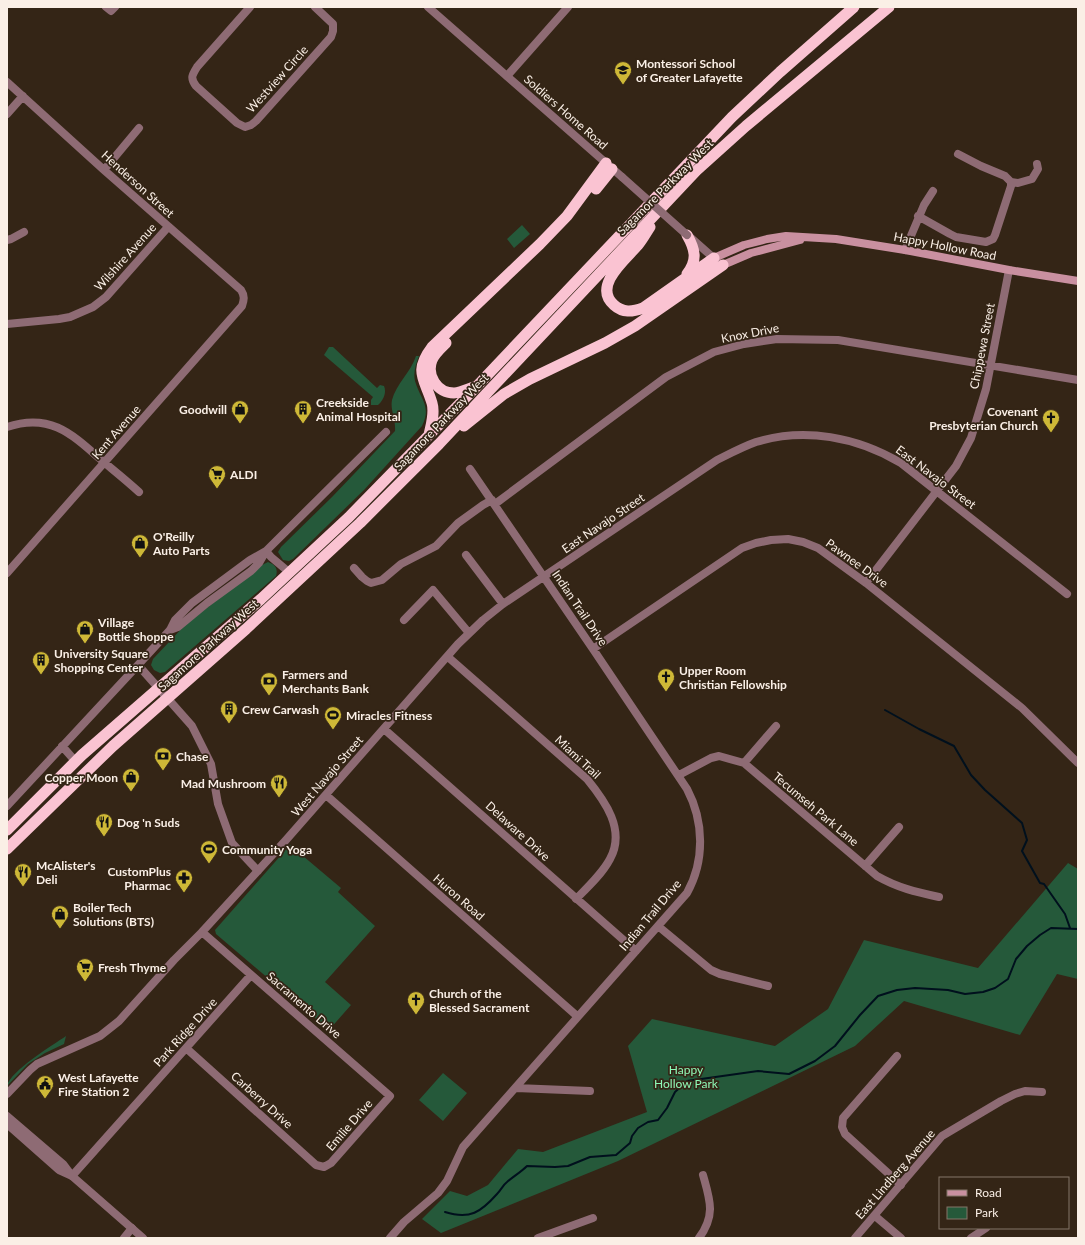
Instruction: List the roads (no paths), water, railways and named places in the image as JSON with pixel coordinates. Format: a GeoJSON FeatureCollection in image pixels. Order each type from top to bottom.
{"type":"FeatureCollection","features":[{"type":"Feature","properties":{"kind":"highway","name":"Sagamore Parkway West"},"geometry":{"type":"LineString","coordinates":[[7,830],[76,762],[290,572],[349,517],[477,386],[732,117],[780,72],[854,7]]}},
{"type":"Feature","properties":{"kind":"highway","name":"Sagamore Parkway West"},"geometry":{"type":"LineString","coordinates":[[7,849],[79,778],[246,629],[360,523],[439,444],[696,172],[741,131],[889,7]]}},
{"type":"Feature","properties":{"kind":"highway"},"geometry":{"type":"LineString","coordinates":[[477,386],[454,394],[445,392],[438,388],[432,379],[430,370],[432,360],[439,350],[540,256],[581,209],[609,166]]}},
{"type":"Feature","properties":{"kind":"highway"},"geometry":{"type":"LineString","coordinates":[[429,435],[433,416],[433,404],[422,378],[423,360],[427,354],[432,347],[551,233],[609,166]]}},
{"type":"Feature","properties":{"kind":"highway"},"geometry":{"type":"LineString","coordinates":[[666,203],[639,243],[610,276],[607,284],[610,300],[620,310],[634,312],[643,308],[714,258]]}},
{"type":"Feature","properties":{"kind":"highway"},"geometry":{"type":"LineString","coordinates":[[683,279],[694,262],[695,253],[693,244],[687,235]]}},
{"type":"Feature","properties":{"kind":"highway"},"geometry":{"type":"LineString","coordinates":[[439,444],[504,394],[530,379],[605,344],[635,326],[723,265]]}},
{"type":"Feature","properties":{"kind":"main road","name":"Happy Hollow Road"},"geometry":{"type":"LineString","coordinates":[[714,258],[744,245],[786,236],[836,239],[1078,281]]}},
{"type":"Feature","properties":{"kind":"main road","name":"Happy Hollow Road"},"geometry":{"type":"LineString","coordinates":[[723,265],[751,253],[806,238]]}},
{"type":"Feature","properties":{"kind":"street","name":"Westview Circle"},"geometry":{"type":"LineString","coordinates":[[250,7],[197,67],[191,77],[196,86],[237,123],[245,127],[256,121],[331,36],[333,24],[315,7]]}},
{"type":"Feature","properties":{"kind":"street","name":"Soldiers Home Road"},"geometry":{"type":"LineString","coordinates":[[428,7],[687,235]]}},
{"type":"Feature","properties":{"kind":"street"},"geometry":{"type":"LineString","coordinates":[[507,76],[568,7]]}},
{"type":"Feature","properties":{"kind":"street","name":"Henderson Street"},"geometry":{"type":"LineString","coordinates":[[7,82],[168,227],[241,290],[244,294],[242,306]]}},
{"type":"Feature","properties":{"kind":"street"},"geometry":{"type":"LineString","coordinates":[[7,114],[23,96]]}},
{"type":"Feature","properties":{"kind":"street"},"geometry":{"type":"LineString","coordinates":[[104,170],[139,128]]}},
{"type":"Feature","properties":{"kind":"street"},"geometry":{"type":"LineString","coordinates":[[958,154],[1005,176],[1011,182],[1018,183],[1032,179],[1038,169],[1037,164]]}},
{"type":"Feature","properties":{"kind":"street"},"geometry":{"type":"LineString","coordinates":[[918,216],[950,234],[986,242],[989,241],[995,235],[1011,182]]}},
{"type":"Feature","properties":{"kind":"street"},"geometry":{"type":"LineString","coordinates":[[905,250],[918,216],[933,191]]}},
{"type":"Feature","properties":{"kind":"street","name":"Wilshire Avenue"},"geometry":{"type":"LineString","coordinates":[[7,324],[70,317],[93,307],[106,297],[168,227]]}},
{"type":"Feature","properties":{"kind":"street"},"geometry":{"type":"LineString","coordinates":[[7,240],[24,232]]}},
{"type":"Feature","properties":{"kind":"street"},"geometry":{"type":"LineString","coordinates":[[687,235],[723,265]]}},
{"type":"Feature","properties":{"kind":"street","name":"Chippewa Street"},"geometry":{"type":"LineString","coordinates":[[866,583],[956,466],[972,438],[986,389],[1009,270]]}},
{"type":"Feature","properties":{"kind":"street","name":"Kent Avenue"},"geometry":{"type":"LineString","coordinates":[[7,573],[242,306]]}},
{"type":"Feature","properties":{"kind":"street","name":"Knox Drive"},"geometry":{"type":"LineString","coordinates":[[354,568],[362,577],[371,583],[382,580],[401,564],[436,546],[458,524],[483,505],[493,502],[666,376],[714,352],[744,344],[777,339],[838,340],[1078,380]]}},
{"type":"Feature","properties":{"kind":"street"},"geometry":{"type":"LineString","coordinates":[[7,427],[29,422],[51,424],[71,434],[139,492]]}},
{"type":"Feature","properties":{"kind":"street"},"geometry":{"type":"LineString","coordinates":[[7,806],[170,630],[178,627],[207,603],[251,571],[259,563],[266,551],[386,432]]}},
{"type":"Feature","properties":{"kind":"street","name":"East Navajo Street"},"geometry":{"type":"LineString","coordinates":[[544,577],[717,460],[756,442],[773,438],[789,436],[830,436],[867,446],[885,453],[901,463],[1067,594]]}},
{"type":"Feature","properties":{"kind":"street","name":"Indian Trail Drive"},"geometry":{"type":"LineString","coordinates":[[390,1238],[404,1222],[438,1193],[447,1181],[463,1148],[686,893],[695,875],[700,858],[700,837],[695,806],[678,775],[470,469]]}},
{"type":"Feature","properties":{"kind":"street","name":"Pawnee Drive"},"geometry":{"type":"LineString","coordinates":[[593,649],[742,548],[771,540],[788,539],[803,542],[818,548],[866,583],[1022,708],[1078,763]]}},
{"type":"Feature","properties":{"kind":"street"},"geometry":{"type":"LineString","coordinates":[[266,551],[271,557],[290,572]]}},
{"type":"Feature","properties":{"kind":"street"},"geometry":{"type":"LineString","coordinates":[[466,555],[503,604]]}},
{"type":"Feature","properties":{"kind":"street","name":"West Navajo Street"},"geometry":{"type":"LineString","coordinates":[[7,1094],[37,1064],[100,1036],[119,1021],[258,871],[469,633],[503,604],[544,577]]}},
{"type":"Feature","properties":{"kind":"street"},"geometry":{"type":"LineString","coordinates":[[404,620],[433,590],[469,633]]}},
{"type":"Feature","properties":{"kind":"street","name":"Miami Trail"},"geometry":{"type":"LineString","coordinates":[[448,657],[587,779],[611,814],[616,836],[610,859],[576,899]]}},
{"type":"Feature","properties":{"kind":"street"},"geometry":{"type":"LineString","coordinates":[[138,665],[192,726],[211,764],[218,804],[232,843],[258,871]]}},
{"type":"Feature","properties":{"kind":"street"},"geometry":{"type":"LineString","coordinates":[[744,763],[776,726]]}},
{"type":"Feature","properties":{"kind":"street","name":"Delaware Drive"},"geometry":{"type":"LineString","coordinates":[[384,729],[576,899],[636,950]]}},
{"type":"Feature","properties":{"kind":"street"},"geometry":{"type":"LineString","coordinates":[[62,746],[76,762]]}},
{"type":"Feature","properties":{"kind":"street","name":"Tecumseh Park Lane"},"geometry":{"type":"LineString","coordinates":[[678,775],[711,758],[719,756],[744,763],[877,876],[893,885],[914,892],[939,897]]}},
{"type":"Feature","properties":{"kind":"street","name":"Huron Road"},"geometry":{"type":"LineString","coordinates":[[326,795],[577,1016]]}},
{"type":"Feature","properties":{"kind":"street"},"geometry":{"type":"LineString","coordinates":[[865,866],[899,827]]}},
{"type":"Feature","properties":{"kind":"street"},"geometry":{"type":"LineString","coordinates":[[658,926],[711,970],[720,974],[768,986]]}},
{"type":"Feature","properties":{"kind":"street","name":"Sacramento Drive"},"geometry":{"type":"LineString","coordinates":[[202,932],[390,1096]]}},
{"type":"Feature","properties":{"kind":"street","name":"Park Ridge Drive"},"geometry":{"type":"LineString","coordinates":[[72,1176],[251,975]]}},
{"type":"Feature","properties":{"kind":"street","name":"Carberry Drive"},"geometry":{"type":"LineString","coordinates":[[186,1048],[316,1164],[324,1167]]}},
{"type":"Feature","properties":{"kind":"street"},"geometry":{"type":"LineString","coordinates":[[897,1056],[843,1118],[842,1127],[845,1134],[901,1185]]}},
{"type":"Feature","properties":{"kind":"street"},"geometry":{"type":"LineString","coordinates":[[516,1088],[590,1091]]}},
{"type":"Feature","properties":{"kind":"street","name":"East Lindberg Avenue"},"geometry":{"type":"LineString","coordinates":[[855,1238],[942,1136],[1015,1094],[1025,1091],[1042,1092]]}},
{"type":"Feature","properties":{"kind":"street","name":"Emilie Drive"},"geometry":{"type":"LineString","coordinates":[[324,1167],[331,1164],[390,1096]]}},
{"type":"Feature","properties":{"kind":"street"},"geometry":{"type":"LineString","coordinates":[[7,1116],[63,1164],[72,1176],[143,1238]]}},
{"type":"Feature","properties":{"kind":"street"},"geometry":{"type":"LineString","coordinates":[[7,1124],[59,1170],[72,1176]]}},
{"type":"Feature","properties":{"kind":"street"},"geometry":{"type":"LineString","coordinates":[[699,1238],[706,1228],[710,1212],[710,1200],[702,1175]]}},
{"type":"Feature","properties":{"kind":"street"},"geometry":{"type":"LineString","coordinates":[[875,1216],[901,1238]]}},
{"type":"Feature","properties":{"kind":"street"},"geometry":{"type":"LineString","coordinates":[[538,1238],[593,1218]]}},
{"type":"Feature","properties":{"kind":"street"},"geometry":{"type":"LineString","coordinates":[[124,1238],[132,1228]]}},
{"type":"Feature","properties":{"kind":"street"},"geometry":{"type":"LineString","coordinates":[[970,1238],[984,1229]]}},
{"type":"Feature","properties":{"kind":"waterway"},"geometry":{"type":"LineString","coordinates":[[885,710],[954,746],[971,775],[985,790],[1022,823],[1027,840],[1022,851],[1040,883],[1044,884],[1065,914],[1070,928]]}},
{"type":"Feature","properties":{"kind":"waterway"},"geometry":{"type":"LineString","coordinates":[[445,1212],[468,1215],[480,1210],[486,1206],[506,1183],[527,1166],[568,1166],[590,1157],[616,1155],[630,1143],[632,1136],[638,1128],[648,1122],[658,1120],[667,1108],[675,1092],[687,1081],[758,1071],[789,1074],[815,1061],[835,1046],[860,1015],[878,996],[897,990],[915,988],[948,990],[965,994],[983,992],[995,988],[1008,979],[1016,959],[1027,946],[1040,935],[1051,928],[1078,929]]}},
{"type":"Feature","properties":{"kind":"place","name":"Montessori School of Greater Lafayette"},"geometry":{"type":"Point","coordinates":[623,85]}},
{"type":"Feature","properties":{"kind":"place","name":"Goodwill"},"geometry":{"type":"Point","coordinates":[240,424]}},
{"type":"Feature","properties":{"kind":"place","name":"Creekside Animal Hospital"},"geometry":{"type":"Point","coordinates":[303,424]}},
{"type":"Feature","properties":{"kind":"place","name":"Covenant Presbyterian Church"},"geometry":{"type":"Point","coordinates":[1051,433]}},
{"type":"Feature","properties":{"kind":"place","name":"ALDI"},"geometry":{"type":"Point","coordinates":[217,489]}},
{"type":"Feature","properties":{"kind":"place","name":"O'Reilly Auto Parts"},"geometry":{"type":"Point","coordinates":[140,558]}},
{"type":"Feature","properties":{"kind":"place","name":"Village Bottle Shoppe"},"geometry":{"type":"Point","coordinates":[85,644]}},
{"type":"Feature","properties":{"kind":"place","name":"University Square Shopping Center"},"geometry":{"type":"Point","coordinates":[41,675]}},
{"type":"Feature","properties":{"kind":"place","name":"Upper Room Christian Fellowship"},"geometry":{"type":"Point","coordinates":[666,692]}},
{"type":"Feature","properties":{"kind":"place","name":"Farmers and Merchants Bank"},"geometry":{"type":"Point","coordinates":[269,696]}},
{"type":"Feature","properties":{"kind":"place","name":"Crew Carwash"},"geometry":{"type":"Point","coordinates":[229,724]}},
{"type":"Feature","properties":{"kind":"place","name":"Miracles Fitness"},"geometry":{"type":"Point","coordinates":[333,730]}},
{"type":"Feature","properties":{"kind":"place","name":"Chase"},"geometry":{"type":"Point","coordinates":[163,771]}},
{"type":"Feature","properties":{"kind":"place","name":"Copper Moon"},"geometry":{"type":"Point","coordinates":[131,792]}},
{"type":"Feature","properties":{"kind":"place","name":"Mad Mushroom"},"geometry":{"type":"Point","coordinates":[279,798]}},
{"type":"Feature","properties":{"kind":"place","name":"Dog 'n Suds"},"geometry":{"type":"Point","coordinates":[104,837]}},
{"type":"Feature","properties":{"kind":"place","name":"Community Yoga"},"geometry":{"type":"Point","coordinates":[209,864]}},
{"type":"Feature","properties":{"kind":"place","name":"McAlister's Deli"},"geometry":{"type":"Point","coordinates":[23,887]}},
{"type":"Feature","properties":{"kind":"place","name":"CustomPlus Pharmac"},"geometry":{"type":"Point","coordinates":[184,893]}},
{"type":"Feature","properties":{"kind":"place","name":"Boiler Tech Solutions (BTS)"},"geometry":{"type":"Point","coordinates":[60,929]}},
{"type":"Feature","properties":{"kind":"place","name":"Fresh Thyme"},"geometry":{"type":"Point","coordinates":[85,982]}},
{"type":"Feature","properties":{"kind":"place","name":"Church of the Blessed Sacrament"},"geometry":{"type":"Point","coordinates":[416,1015]}},
{"type":"Feature","properties":{"kind":"place","name":"West Lafayette Fire Station 2"},"geometry":{"type":"Point","coordinates":[45,1099]}},
{"type":"Feature","properties":{"kind":"park label","name":"Happy Hollow Park"},"geometry":{"type":"Point","coordinates":[686,1076]}}]}
